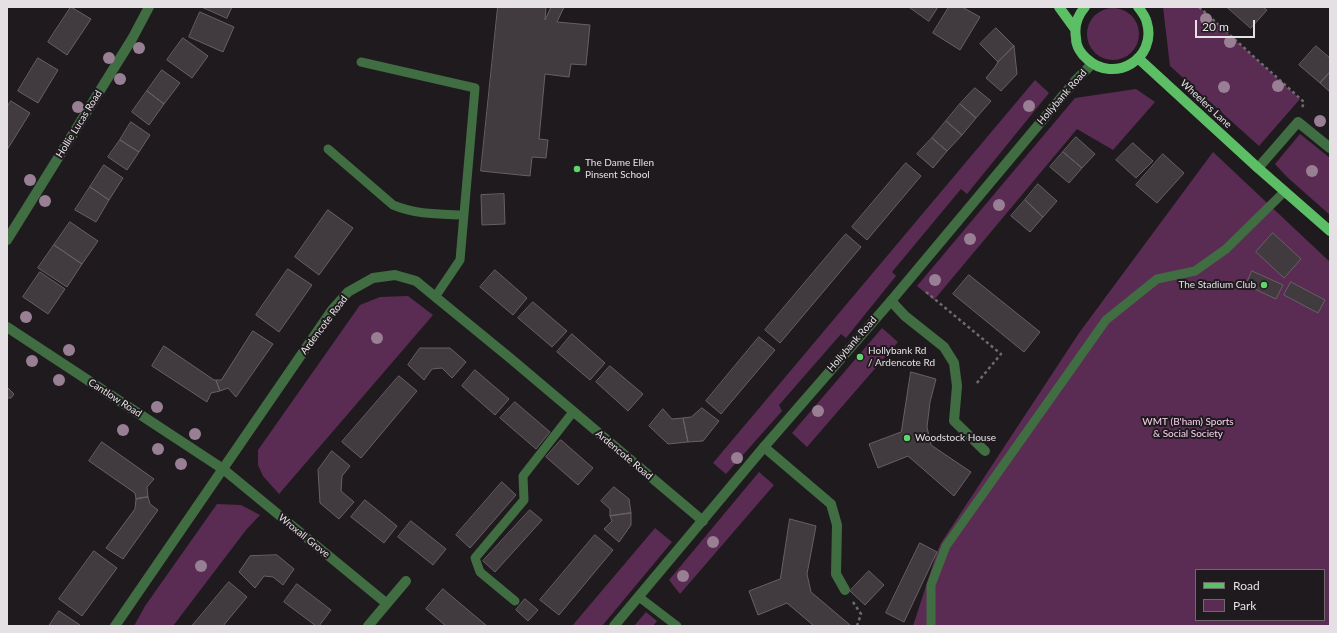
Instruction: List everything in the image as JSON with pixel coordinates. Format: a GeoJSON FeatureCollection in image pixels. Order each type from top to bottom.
{"type":"FeatureCollection","features":[{"type":"Feature","properties":{"kind":"main road"},"geometry":{"type":"LineString","coordinates":[[1059,7],[1075,29]]}},
{"type":"Feature","properties":{"kind":"main road"},"geometry":{"type":"LineString","coordinates":[[1085,7],[1078,18],[1075,29],[1076,43],[1082,55],[1092,64],[1106,69],[1121,68],[1130,64],[1138,58],[1146,46],[1149,33],[1148,23],[1138,7]]}},
{"type":"Feature","properties":{"kind":"main road","name":"Wheelers Lane"},"geometry":{"type":"LineString","coordinates":[[1138,58],[1284,192],[1330,231]]}},
{"type":"Feature","properties":{"kind":"street","name":"Hollie Lucas Road"},"geometry":{"type":"LineString","coordinates":[[7,240],[132,39],[149,7]]}},
{"type":"Feature","properties":{"kind":"street","name":"Hollybank Road"},"geometry":{"type":"LineString","coordinates":[[614,626],[764,447],[891,301],[1071,85],[1092,64]]}},
{"type":"Feature","properties":{"kind":"street"},"geometry":{"type":"LineString","coordinates":[[1258,168],[1298,122],[1330,148]]}},
{"type":"Feature","properties":{"kind":"street","name":"Ardencote Road"},"geometry":{"type":"LineString","coordinates":[[115,626],[332,310],[348,292],[372,278],[395,275],[416,281],[510,358],[703,521]]}},
{"type":"Feature","properties":{"kind":"street"},"geometry":{"type":"LineString","coordinates":[[891,301],[905,316],[944,347],[954,363],[957,386],[954,421],[985,451]]}},
{"type":"Feature","properties":{"kind":"street","name":"Cantlow Road"},"geometry":{"type":"LineString","coordinates":[[7,327],[222,469]]}},
{"type":"Feature","properties":{"kind":"street"},"geometry":{"type":"LineString","coordinates":[[764,447],[831,504],[837,525],[836,574],[846,590]]}},
{"type":"Feature","properties":{"kind":"street","name":"Wroxall Grove"},"geometry":{"type":"LineString","coordinates":[[222,469],[386,603]]}},
{"type":"Feature","properties":{"kind":"street"},"geometry":{"type":"LineString","coordinates":[[368,626],[406,581]]}},
{"type":"Feature","properties":{"kind":"lane"},"geometry":{"type":"LineString","coordinates":[[361,62],[475,88],[460,260],[435,297]]}},
{"type":"Feature","properties":{"kind":"lane"},"geometry":{"type":"LineString","coordinates":[[328,149],[393,205],[404,210],[418,213],[464,216]]}},
{"type":"Feature","properties":{"kind":"lane"},"geometry":{"type":"LineString","coordinates":[[931,626],[931,585],[946,546],[1106,320],[1157,279],[1195,272],[1226,249],[1284,192]]}},
{"type":"Feature","properties":{"kind":"lane"},"geometry":{"type":"LineString","coordinates":[[515,601],[480,572],[475,558],[524,500],[522,476],[573,412]]}},
{"type":"Feature","properties":{"kind":"lane"},"geometry":{"type":"LineString","coordinates":[[639,597],[676,626]]}},
{"type":"Feature","properties":{"kind":"path"},"geometry":{"type":"LineString","coordinates":[[1199,7],[1304,102],[1298,122]]}},
{"type":"Feature","properties":{"kind":"path"},"geometry":{"type":"LineString","coordinates":[[926,292],[1001,354],[976,384]]}},
{"type":"Feature","properties":{"kind":"path"},"geometry":{"type":"LineString","coordinates":[[846,590],[861,614],[856,626]]}},
{"type":"Feature","properties":{"kind":"green space"},"geometry":{"type":"Polygon","coordinates":[[[1163,7],[1199,7],[1300,99],[1259,146],[1170,66],[1163,7]]]}},
{"type":"Feature","properties":{"kind":"green space"},"geometry":{"type":"Polygon","coordinates":[[[1113,8],[1127,12],[1135,20],[1139,34],[1135,48],[1127,56],[1113,60],[1099,56],[1091,48],[1087,34],[1091,20],[1099,12],[1113,8]]]}},
{"type":"Feature","properties":{"kind":"green space"},"geometry":{"type":"Polygon","coordinates":[[[1035,80],[1049,93],[967,194],[961,189],[892,272],[896,276],[846,338],[841,334],[779,405],[782,411],[726,474],[713,463],[1035,80]]]}},
{"type":"Feature","properties":{"kind":"green space"},"geometry":{"type":"Polygon","coordinates":[[[1136,89],[1155,102],[1113,150],[1077,129],[934,300],[917,286],[1075,98],[1136,89]]]}},
{"type":"Feature","properties":{"kind":"green space"},"geometry":{"type":"Polygon","coordinates":[[[1300,134],[1330,158],[1330,215],[1287,177],[1275,164],[1300,134]]]}},
{"type":"Feature","properties":{"kind":"green space","name":"WMT (B'ham) Sports & Social Society"},"geometry":{"type":"Polygon","coordinates":[[[1213,152],[1330,262],[1330,626],[913,626],[941,543],[1079,333],[1213,152]]]}},
{"type":"Feature","properties":{"kind":"green space"},"geometry":{"type":"Polygon","coordinates":[[[408,296],[433,315],[279,494],[263,476],[258,465],[258,450],[360,305],[380,297],[408,296]]]}},
{"type":"Feature","properties":{"kind":"green space"},"geometry":{"type":"Polygon","coordinates":[[[882,328],[898,342],[807,447],[792,433],[882,328]]]}},
{"type":"Feature","properties":{"kind":"green space"},"geometry":{"type":"Polygon","coordinates":[[[759,472],[774,485],[680,594],[669,580],[759,472]]]}},
{"type":"Feature","properties":{"kind":"green space"},"geometry":{"type":"Polygon","coordinates":[[[217,504],[241,505],[260,515],[246,530],[173,626],[134,626],[145,606],[217,504]]]}},
{"type":"Feature","properties":{"kind":"green space"},"geometry":{"type":"Polygon","coordinates":[[[655,528],[672,542],[602,626],[572,626],[655,528]]]}},
{"type":"Feature","properties":{"kind":"green space"},"geometry":{"type":"Polygon","coordinates":[[[646,612],[657,621],[653,626],[634,626],[646,612]]]}},
{"type":"Feature","properties":{"kind":"building"},"geometry":{"type":"Polygon","coordinates":[[[71,7],[91,19],[67,55],[48,42],[71,7]]]}},
{"type":"Feature","properties":{"kind":"building"},"geometry":{"type":"Polygon","coordinates":[[[202,7],[232,7],[227,18],[202,7]]]}},
{"type":"Feature","properties":{"kind":"building"},"geometry":{"type":"Polygon","coordinates":[[[498,7],[546,7],[545,20],[551,7],[564,7],[557,22],[590,25],[586,65],[571,64],[569,77],[545,74],[539,139],[548,140],[546,158],[532,157],[530,176],[481,171],[498,7]]]}},
{"type":"Feature","properties":{"kind":"building"},"geometry":{"type":"Polygon","coordinates":[[[909,7],[938,7],[929,21],[909,7]]]}},
{"type":"Feature","properties":{"kind":"building"},"geometry":{"type":"Polygon","coordinates":[[[949,7],[962,7],[980,17],[960,50],[933,33],[949,7]]]}},
{"type":"Feature","properties":{"kind":"building"},"geometry":{"type":"Polygon","coordinates":[[[1227,7],[1263,7],[1267,10],[1251,28],[1227,7]]]}},
{"type":"Feature","properties":{"kind":"building"},"geometry":{"type":"Polygon","coordinates":[[[200,12],[234,27],[223,52],[189,37],[200,12]]]}},
{"type":"Feature","properties":{"kind":"building"},"geometry":{"type":"Polygon","coordinates":[[[996,28],[1014,46],[998,62],[980,44],[996,28]]]}},
{"type":"Feature","properties":{"kind":"building"},"geometry":{"type":"Polygon","coordinates":[[[183,38],[208,56],[192,78],[167,60],[183,38]]]}},
{"type":"Feature","properties":{"kind":"building"},"geometry":{"type":"Polygon","coordinates":[[[1014,46],[1017,74],[1001,91],[986,78],[998,62],[1014,46]]]}},
{"type":"Feature","properties":{"kind":"building"},"geometry":{"type":"Polygon","coordinates":[[[1316,46],[1330,58],[1330,72],[1320,83],[1299,65],[1316,46]]]}},
{"type":"Feature","properties":{"kind":"building"},"geometry":{"type":"Polygon","coordinates":[[[38,58],[58,70],[38,103],[18,91],[38,58]]]}},
{"type":"Feature","properties":{"kind":"building"},"geometry":{"type":"Polygon","coordinates":[[[162,70],[180,83],[164,104],[147,91],[162,70]]]}},
{"type":"Feature","properties":{"kind":"building"},"geometry":{"type":"Polygon","coordinates":[[[1330,72],[1330,92],[1320,83],[1330,72]]]}},
{"type":"Feature","properties":{"kind":"building"},"geometry":{"type":"Polygon","coordinates":[[[975,88],[991,101],[976,118],[960,104],[975,88]]]}},
{"type":"Feature","properties":{"kind":"building"},"geometry":{"type":"Polygon","coordinates":[[[147,91],[164,104],[149,125],[132,112],[147,91]]]}},
{"type":"Feature","properties":{"kind":"building"},"geometry":{"type":"Polygon","coordinates":[[[11,101],[30,113],[7,150],[7,107],[11,101]]]}},
{"type":"Feature","properties":{"kind":"building"},"geometry":{"type":"Polygon","coordinates":[[[960,104],[976,118],[962,135],[946,121],[960,104]]]}},
{"type":"Feature","properties":{"kind":"building"},"geometry":{"type":"Polygon","coordinates":[[[946,121],[962,135],[947,151],[932,138],[946,121]]]}},
{"type":"Feature","properties":{"kind":"building"},"geometry":{"type":"Polygon","coordinates":[[[131,122],[150,135],[139,152],[120,140],[131,122]]]}},
{"type":"Feature","properties":{"kind":"building"},"geometry":{"type":"Polygon","coordinates":[[[1076,137],[1095,154],[1082,168],[1063,152],[1076,137]]]}},
{"type":"Feature","properties":{"kind":"building"},"geometry":{"type":"Polygon","coordinates":[[[932,138],[947,151],[933,168],[917,154],[932,138]]]}},
{"type":"Feature","properties":{"kind":"building"},"geometry":{"type":"Polygon","coordinates":[[[120,140],[139,152],[127,170],[108,157],[120,140]]]}},
{"type":"Feature","properties":{"kind":"building"},"geometry":{"type":"Polygon","coordinates":[[[1133,143],[1153,161],[1136,178],[1116,160],[1133,143]]]}},
{"type":"Feature","properties":{"kind":"building"},"geometry":{"type":"Polygon","coordinates":[[[1063,152],[1082,168],[1069,183],[1050,167],[1063,152]]]}},
{"type":"Feature","properties":{"kind":"building"},"geometry":{"type":"Polygon","coordinates":[[[1163,154],[1184,173],[1157,203],[1136,185],[1163,154]]]}},
{"type":"Feature","properties":{"kind":"building"},"geometry":{"type":"Polygon","coordinates":[[[906,163],[921,176],[867,240],[852,227],[906,163]]]}},
{"type":"Feature","properties":{"kind":"building"},"geometry":{"type":"Polygon","coordinates":[[[104,165],[123,178],[109,200],[90,187],[104,165]]]}},
{"type":"Feature","properties":{"kind":"building"},"geometry":{"type":"Polygon","coordinates":[[[1038,184],[1057,201],[1043,217],[1025,200],[1038,184]]]}},
{"type":"Feature","properties":{"kind":"building"},"geometry":{"type":"Polygon","coordinates":[[[90,187],[109,200],[96,222],[75,210],[90,187]]]}},
{"type":"Feature","properties":{"kind":"building"},"geometry":{"type":"Polygon","coordinates":[[[504,194],[505,224],[482,225],[481,195],[504,194]]]}},
{"type":"Feature","properties":{"kind":"building"},"geometry":{"type":"Polygon","coordinates":[[[1025,200],[1043,217],[1030,232],[1011,216],[1025,200]]]}},
{"type":"Feature","properties":{"kind":"building"},"geometry":{"type":"Polygon","coordinates":[[[328,210],[353,228],[319,275],[295,257],[328,210]]]}},
{"type":"Feature","properties":{"kind":"building"},"geometry":{"type":"Polygon","coordinates":[[[70,222],[98,241],[82,264],[54,245],[70,222]]]}},
{"type":"Feature","properties":{"kind":"building"},"geometry":{"type":"Polygon","coordinates":[[[1273,233],[1301,259],[1284,278],[1256,252],[1273,233]]]}},
{"type":"Feature","properties":{"kind":"building"},"geometry":{"type":"Polygon","coordinates":[[[846,234],[861,247],[780,343],[765,330],[846,234]]]}},
{"type":"Feature","properties":{"kind":"building"},"geometry":{"type":"Polygon","coordinates":[[[54,245],[82,264],[67,287],[38,268],[54,245]]]}},
{"type":"Feature","properties":{"kind":"building"},"geometry":{"type":"Polygon","coordinates":[[[288,269],[312,285],[279,332],[256,315],[288,269]]]}},
{"type":"Feature","properties":{"kind":"building"},"geometry":{"type":"Polygon","coordinates":[[[495,270],[527,298],[513,315],[480,287],[495,270]]]}},
{"type":"Feature","properties":{"kind":"building","name":"The Stadium Club"},"geometry":{"type":"Polygon","coordinates":[[[1252,271],[1283,285],[1276,299],[1246,285],[1252,271]]]}},
{"type":"Feature","properties":{"kind":"building"},"geometry":{"type":"Polygon","coordinates":[[[40,272],[65,289],[48,314],[23,297],[40,272]]]}},
{"type":"Feature","properties":{"kind":"building"},"geometry":{"type":"Polygon","coordinates":[[[969,275],[1040,332],[1024,352],[953,294],[969,275]]]}},
{"type":"Feature","properties":{"kind":"building"},"geometry":{"type":"Polygon","coordinates":[[[1291,282],[1325,300],[1318,313],[1284,295],[1291,282]]]}},
{"type":"Feature","properties":{"kind":"building"},"geometry":{"type":"Polygon","coordinates":[[[533,302],[567,331],[552,347],[518,318],[533,302]]]}},
{"type":"Feature","properties":{"kind":"building"},"geometry":{"type":"Polygon","coordinates":[[[253,331],[273,344],[236,397],[228,388],[220,391],[216,380],[221,380],[253,331]]]}},
{"type":"Feature","properties":{"kind":"building"},"geometry":{"type":"Polygon","coordinates":[[[572,334],[605,363],[590,380],[557,352],[572,334]]]}},
{"type":"Feature","properties":{"kind":"building"},"geometry":{"type":"Polygon","coordinates":[[[759,337],[775,350],[721,414],[706,401],[759,337]]]}},
{"type":"Feature","properties":{"kind":"building"},"geometry":{"type":"Polygon","coordinates":[[[164,346],[216,380],[220,391],[211,393],[207,402],[152,366],[164,346]]]}},
{"type":"Feature","properties":{"kind":"building"},"geometry":{"type":"Polygon","coordinates":[[[420,348],[450,348],[466,362],[452,378],[442,368],[432,369],[424,380],[408,365],[420,348]]]}},
{"type":"Feature","properties":{"kind":"building"},"geometry":{"type":"Polygon","coordinates":[[[610,366],[643,394],[628,411],[596,382],[610,366]]]}},
{"type":"Feature","properties":{"kind":"building"},"geometry":{"type":"Polygon","coordinates":[[[475,370],[509,399],[495,415],[462,386],[475,370]]]}},
{"type":"Feature","properties":{"kind":"building","name":"Woodstock House"},"geometry":{"type":"Polygon","coordinates":[[[911,372],[936,379],[930,402],[927,427],[931,445],[971,472],[954,496],[908,456],[878,468],[869,444],[901,432],[911,372]]]}},
{"type":"Feature","properties":{"kind":"building"},"geometry":{"type":"Polygon","coordinates":[[[399,376],[417,391],[361,458],[342,442],[399,376]]]}},
{"type":"Feature","properties":{"kind":"building"},"geometry":{"type":"Polygon","coordinates":[[[7,387],[14,394],[11,398],[7,398],[7,387]]]}},
{"type":"Feature","properties":{"kind":"building"},"geometry":{"type":"Polygon","coordinates":[[[515,402],[550,432],[536,449],[500,418],[515,402]]]}},
{"type":"Feature","properties":{"kind":"building"},"geometry":{"type":"Polygon","coordinates":[[[702,408],[719,421],[703,441],[688,442],[683,418],[691,417],[702,408]]]}},
{"type":"Feature","properties":{"kind":"building"},"geometry":{"type":"Polygon","coordinates":[[[663,409],[672,419],[683,418],[688,442],[668,444],[649,426],[663,409]]]}},
{"type":"Feature","properties":{"kind":"building"},"geometry":{"type":"Polygon","coordinates":[[[561,440],[593,468],[578,485],[546,457],[561,440]]]}},
{"type":"Feature","properties":{"kind":"building"},"geometry":{"type":"Polygon","coordinates":[[[102,442],[154,479],[147,487],[148,497],[136,499],[135,493],[89,461],[102,442]]]}},
{"type":"Feature","properties":{"kind":"building"},"geometry":{"type":"Polygon","coordinates":[[[332,451],[350,466],[342,476],[341,491],[354,502],[339,519],[320,503],[318,470],[332,451]]]}},
{"type":"Feature","properties":{"kind":"building"},"geometry":{"type":"Polygon","coordinates":[[[502,482],[516,495],[470,548],[456,535],[502,482]]]}},
{"type":"Feature","properties":{"kind":"building"},"geometry":{"type":"Polygon","coordinates":[[[614,487],[629,499],[631,513],[610,516],[610,509],[601,501],[614,487]]]}},
{"type":"Feature","properties":{"kind":"building"},"geometry":{"type":"Polygon","coordinates":[[[148,497],[150,504],[158,510],[123,559],[106,548],[135,509],[136,499],[148,497]]]}},
{"type":"Feature","properties":{"kind":"building"},"geometry":{"type":"Polygon","coordinates":[[[365,500],[397,526],[384,543],[351,517],[365,500]]]}},
{"type":"Feature","properties":{"kind":"building"},"geometry":{"type":"Polygon","coordinates":[[[530,510],[542,520],[495,572],[483,561],[530,510]]]}},
{"type":"Feature","properties":{"kind":"building"},"geometry":{"type":"Polygon","coordinates":[[[631,513],[631,525],[619,542],[604,529],[612,521],[610,516],[631,513]]]}},
{"type":"Feature","properties":{"kind":"building"},"geometry":{"type":"Polygon","coordinates":[[[790,519],[816,526],[807,574],[811,592],[850,625],[849,626],[814,626],[787,603],[758,615],[749,591],[780,579],[790,519]]]}},
{"type":"Feature","properties":{"kind":"building"},"geometry":{"type":"Polygon","coordinates":[[[411,521],[446,549],[433,565],[398,537],[411,521]]]}},
{"type":"Feature","properties":{"kind":"building"},"geometry":{"type":"Polygon","coordinates":[[[595,535],[613,550],[559,615],[540,600],[595,535]]]}},
{"type":"Feature","properties":{"kind":"building"},"geometry":{"type":"Polygon","coordinates":[[[920,543],[937,552],[904,622],[886,613],[920,543]]]}},
{"type":"Feature","properties":{"kind":"building"},"geometry":{"type":"Polygon","coordinates":[[[94,551],[117,568],[82,616],[59,599],[94,551]]]}},
{"type":"Feature","properties":{"kind":"building"},"geometry":{"type":"Polygon","coordinates":[[[277,555],[294,569],[283,585],[273,577],[264,576],[255,588],[239,572],[250,556],[277,555]]]}},
{"type":"Feature","properties":{"kind":"building"},"geometry":{"type":"Polygon","coordinates":[[[869,571],[884,585],[865,605],[850,591],[869,571]]]}},
{"type":"Feature","properties":{"kind":"building"},"geometry":{"type":"Polygon","coordinates":[[[229,582],[247,597],[223,626],[192,626],[229,582]]]}},
{"type":"Feature","properties":{"kind":"building"},"geometry":{"type":"Polygon","coordinates":[[[297,584],[331,610],[319,626],[316,626],[284,602],[297,584]]]}},
{"type":"Feature","properties":{"kind":"building"},"geometry":{"type":"Polygon","coordinates":[[[443,589],[487,626],[446,626],[426,609],[443,589]]]}},
{"type":"Feature","properties":{"kind":"building"},"geometry":{"type":"Polygon","coordinates":[[[525,599],[538,610],[528,621],[516,610],[525,599]]]}},
{"type":"Feature","properties":{"kind":"building"},"geometry":{"type":"Polygon","coordinates":[[[59,611],[80,625],[80,626],[49,626],[59,611]]]}},
{"type":"Feature","properties":{"kind":"place","name":"The Dame Ellen Pinsent School"},"geometry":{"type":"Point","coordinates":[577,169]}},
{"type":"Feature","properties":{"kind":"place","name":"The Stadium Club"},"geometry":{"type":"Point","coordinates":[1264,285]}},
{"type":"Feature","properties":{"kind":"place","name":"Hollybank Rd / Ardencote Rd"},"geometry":{"type":"Point","coordinates":[860,357]}},
{"type":"Feature","properties":{"kind":"place","name":"Woodstock House"},"geometry":{"type":"Point","coordinates":[907,438]}}]}
